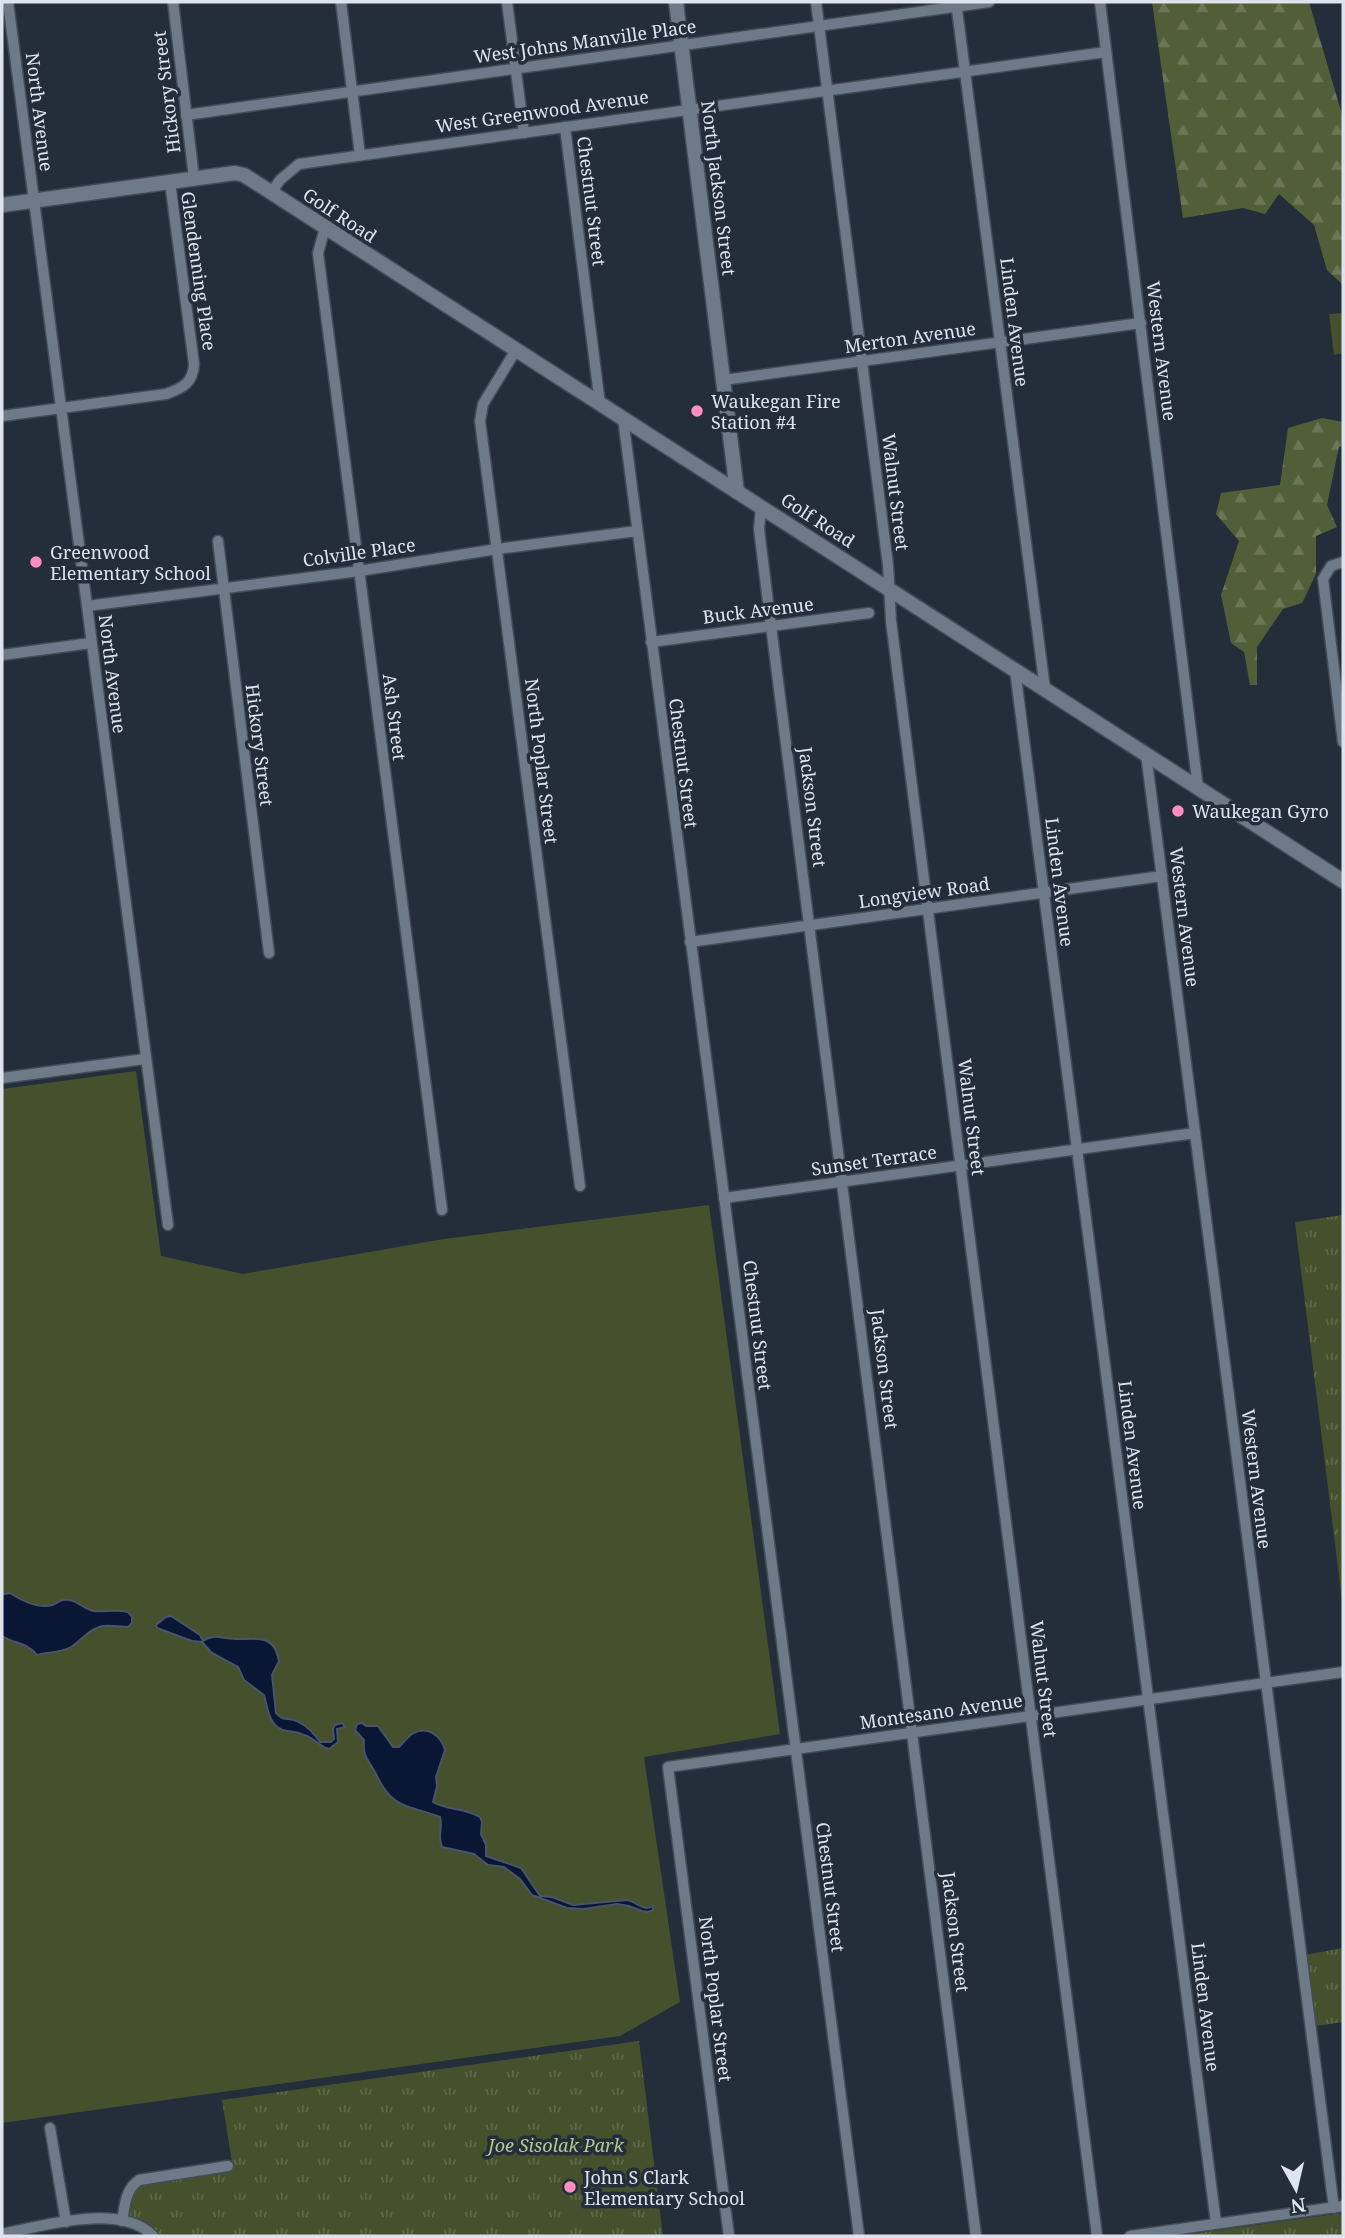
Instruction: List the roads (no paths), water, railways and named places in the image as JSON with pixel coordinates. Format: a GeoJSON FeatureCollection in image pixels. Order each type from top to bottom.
{"type":"FeatureCollection","features":[{"type":"Feature","properties":{"kind":"street","name":"North Avenue"},"geometry":{"type":"LineString","coordinates":[[8,2],[168,1225]]}},
{"type":"Feature","properties":{"kind":"street","name":"Hickory Street"},"geometry":{"type":"LineString","coordinates":[[173,2],[194,178]]}},
{"type":"Feature","properties":{"kind":"street"},"geometry":{"type":"LineString","coordinates":[[341,2],[360,155]]}},
{"type":"Feature","properties":{"kind":"street"},"geometry":{"type":"LineString","coordinates":[[507,2],[524,133]]}},
{"type":"Feature","properties":{"kind":"street","name":"North Jackson Street"},"geometry":{"type":"LineString","coordinates":[[676,2],[724,380]]}},
{"type":"Feature","properties":{"kind":"street","name":"Walnut Street"},"geometry":{"type":"LineString","coordinates":[[816,2],[862,361],[891,621],[1097,2236]]}},
{"type":"Feature","properties":{"kind":"street","name":"West Johns Manville Place"},"geometry":{"type":"LineString","coordinates":[[186,115],[819,26],[956,4],[989,2]]}},
{"type":"Feature","properties":{"kind":"street","name":"Western Avenue"},"geometry":{"type":"LineString","coordinates":[[1100,2],[1198,788]]}},
{"type":"Feature","properties":{"kind":"street","name":"Linden Avenue"},"geometry":{"type":"LineString","coordinates":[[956,4],[1045,689]]}},
{"type":"Feature","properties":{"kind":"street","name":"West Greenwood Avenue"},"geometry":{"type":"LineString","coordinates":[[271,193],[288,172],[299,164],[1106,52]]}},
{"type":"Feature","properties":{"kind":"street","name":"Chestnut Street"},"geometry":{"type":"LineString","coordinates":[[565,127],[600,404]]}},
{"type":"Feature","properties":{"kind":"street"},"geometry":{"type":"LineString","coordinates":[[2,205],[235,173],[244,175],[271,193]]}},
{"type":"Feature","properties":{"kind":"street","name":"Glendenning Place"},"geometry":{"type":"LineString","coordinates":[[2,416],[166,394],[182,388],[193,375],[194,364],[170,182]]}},
{"type":"Feature","properties":{"kind":"street","name":"Golf Road"},"geometry":{"type":"LineString","coordinates":[[271,193],[1343,881]]}},
{"type":"Feature","properties":{"kind":"street","name":"Ash Street"},"geometry":{"type":"LineString","coordinates":[[325,228],[318,253],[442,1210]]}},
{"type":"Feature","properties":{"kind":"street","name":"Merton Avenue"},"geometry":{"type":"LineString","coordinates":[[724,380],[1141,323]]}},
{"type":"Feature","properties":{"kind":"street","name":"North Poplar Street"},"geometry":{"type":"LineString","coordinates":[[516,351],[483,404],[480,421],[580,1186]]}},
{"type":"Feature","properties":{"kind":"street"},"geometry":{"type":"LineString","coordinates":[[724,380],[737,492]]}},
{"type":"Feature","properties":{"kind":"street","name":"Chestnut Street"},"geometry":{"type":"LineString","coordinates":[[622,418],[859,2236]]}},
{"type":"Feature","properties":{"kind":"street","name":"Jackson Street"},"geometry":{"type":"LineString","coordinates":[[761,507],[759,528],[771,626],[976,2236]]}},
{"type":"Feature","properties":{"kind":"street","name":"Colville Place"},"geometry":{"type":"LineString","coordinates":[[86,606],[359,571],[497,549],[637,531]]}},
{"type":"Feature","properties":{"kind":"street","name":"Hickory Street"},"geometry":{"type":"LineString","coordinates":[[218,541],[269,953]]}},
{"type":"Feature","properties":{"kind":"street"},"geometry":{"type":"LineString","coordinates":[[1343,562],[1331,566],[1323,579],[1343,742]]}},
{"type":"Feature","properties":{"kind":"street","name":"Buck Avenue"},"geometry":{"type":"LineString","coordinates":[[651,642],[869,613]]}},
{"type":"Feature","properties":{"kind":"street"},"geometry":{"type":"LineString","coordinates":[[2,656],[91,643]]}},
{"type":"Feature","properties":{"kind":"street","name":"Linden Avenue"},"geometry":{"type":"LineString","coordinates":[[1016,670],[1216,2223]]}},
{"type":"Feature","properties":{"kind":"street","name":"Western Avenue"},"geometry":{"type":"LineString","coordinates":[[1146,754],[1266,1683],[1339,2207]]}},
{"type":"Feature","properties":{"kind":"street","name":"Longview Road"},"geometry":{"type":"LineString","coordinates":[[690,942],[1162,876]]}},
{"type":"Feature","properties":{"kind":"street"},"geometry":{"type":"LineString","coordinates":[[2,1077],[145,1059]]}},
{"type":"Feature","properties":{"kind":"street","name":"Sunset Terrace"},"geometry":{"type":"LineString","coordinates":[[724,1198],[1195,1133]]}},
{"type":"Feature","properties":{"kind":"street","name":"Montesano Avenue"},"geometry":{"type":"LineString","coordinates":[[668,1767],[1343,1672]]}},
{"type":"Feature","properties":{"kind":"street","name":"North Poplar Street"},"geometry":{"type":"LineString","coordinates":[[668,1767],[729,2236]]}},
{"type":"Feature","properties":{"kind":"street"},"geometry":{"type":"LineString","coordinates":[[50,2128],[66,2222]]}},
{"type":"Feature","properties":{"kind":"street"},"geometry":{"type":"LineString","coordinates":[[122,2221],[127,2193],[139,2180],[228,2166]]}},
{"type":"Feature","properties":{"kind":"street"},"geometry":{"type":"LineString","coordinates":[[1130,2236],[1339,2207]]}},
{"type":"Feature","properties":{"kind":"street"},"geometry":{"type":"LineString","coordinates":[[2,2234],[27,2233],[66,2222],[116,2219],[146,2228],[153,2236]]}},
{"type":"Feature","properties":{"kind":"water"},"geometry":{"type":"Polygon","coordinates":[[[2,1592],[42,1606],[68,1600],[94,1611],[128,1612],[132,1623],[128,1627],[99,1627],[67,1649],[37,1655],[29,1648],[2,1636],[2,1592]]]}},
{"type":"Feature","properties":{"kind":"water"},"geometry":{"type":"Polygon","coordinates":[[[171,1616],[200,1635],[203,1641],[214,1637],[256,1639],[273,1645],[279,1661],[272,1675],[276,1713],[304,1725],[320,1742],[331,1742],[334,1739],[335,1725],[342,1723],[345,1727],[337,1729],[338,1742],[329,1749],[308,1736],[276,1726],[270,1717],[264,1695],[244,1680],[238,1667],[212,1653],[202,1642],[157,1628],[156,1625],[171,1616]]]}},
{"type":"Feature","properties":{"kind":"water"},"geometry":{"type":"Polygon","coordinates":[[[357,1724],[366,1726],[378,1726],[393,1747],[399,1747],[418,1731],[428,1731],[437,1736],[445,1750],[436,1777],[433,1802],[480,1817],[486,1856],[521,1868],[540,1896],[552,1897],[573,1905],[627,1900],[643,1907],[653,1906],[653,1910],[642,1911],[617,1904],[583,1909],[567,1908],[532,1895],[520,1879],[504,1867],[488,1865],[474,1854],[442,1847],[440,1817],[403,1805],[383,1787],[365,1755],[364,1740],[355,1730],[357,1724]]]}},
{"type":"Feature","properties":{"kind":"place","name":"Waukegan Fire Station #4"},"geometry":{"type":"Point","coordinates":[697,411]}},
{"type":"Feature","properties":{"kind":"place","name":"Greenwood Elementary School"},"geometry":{"type":"Point","coordinates":[36,562]}},
{"type":"Feature","properties":{"kind":"place","name":"Waukegan Gyro"},"geometry":{"type":"Point","coordinates":[1178,811]}},
{"type":"Feature","properties":{"kind":"place","name":"John S Clark Elementary School"},"geometry":{"type":"Point","coordinates":[570,2187]}},
{"type":"Feature","properties":{"kind":"park label","name":"Joe Sisolak Park"},"geometry":{"type":"Point","coordinates":[556,2145]}}]}
